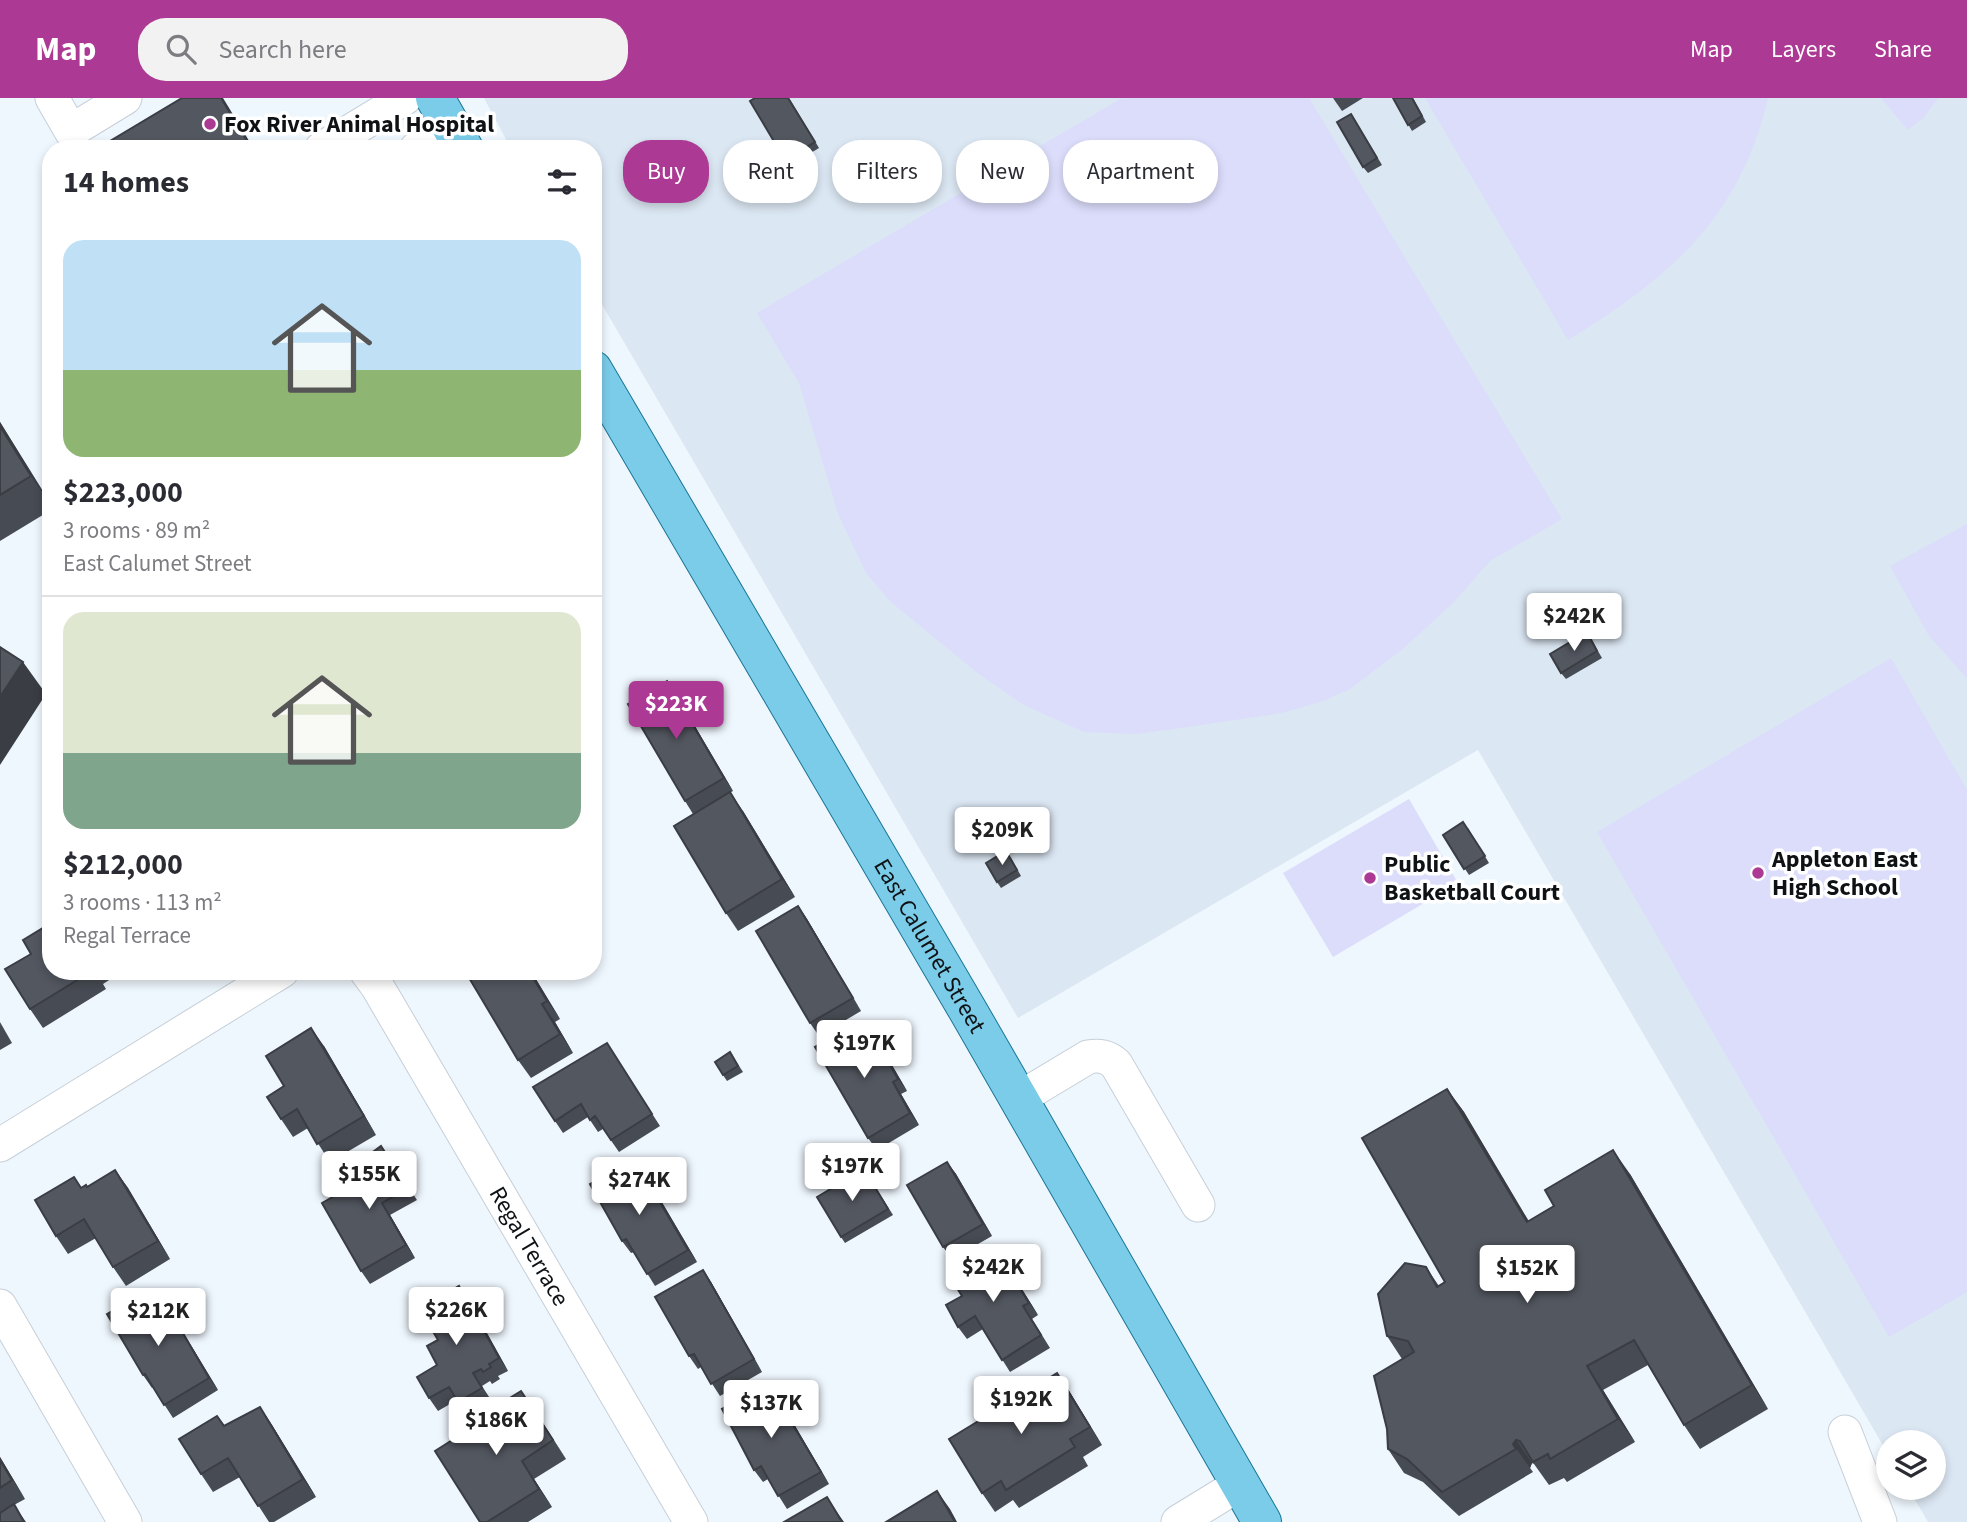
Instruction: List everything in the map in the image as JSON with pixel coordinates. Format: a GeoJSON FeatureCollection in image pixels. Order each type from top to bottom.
{"type":"FeatureCollection","features":[{"type":"Feature","properties":{"kind":"main road","name":"East Calumet Street"},"geometry":{"type":"LineString","coordinates":[[602,385],[1262,1522]]}},
{"type":"Feature","properties":{"kind":"street"},"geometry":{"type":"LineString","coordinates":[[52,98],[71,131],[125,98]]}},
{"type":"Feature","properties":{"kind":"street"},"geometry":{"type":"LineString","coordinates":[[336,140],[405,98]]}},
{"type":"Feature","properties":{"kind":"street"},"geometry":{"type":"LineString","coordinates":[[429,140],[450,125]]}},
{"type":"Feature","properties":{"kind":"street"},"geometry":{"type":"LineString","coordinates":[[0,1144],[267,980]]}},
{"type":"Feature","properties":{"kind":"street","name":"Regal Terrace"},"geometry":{"type":"LineString","coordinates":[[373,980],[691,1522]]}},
{"type":"Feature","properties":{"kind":"street"},"geometry":{"type":"LineString","coordinates":[[1018,1099],[1088,1057],[1110,1059],[1116,1064],[1198,1205]]}},
{"type":"Feature","properties":{"kind":"street"},"geometry":{"type":"LineString","coordinates":[[0,1306],[125,1522]]}},
{"type":"Feature","properties":{"kind":"street"},"geometry":{"type":"LineString","coordinates":[[1845,1432],[1881,1522]]}},
{"type":"Feature","properties":{"kind":"street"},"geometry":{"type":"LineString","coordinates":[[1178,1522],[1240,1484]]}},
{"type":"Feature","properties":{"kind":"shaded area","name":"Appleton East High School"},"geometry":{"type":"Polygon","coordinates":[[[484,98],[1967,98],[1967,1522],[1928,1522],[1915,1500],[1946,1500],[1946,1430],[1876,1430],[1876,1433],[1478,750],[1018,1018],[602,304],[602,140],[506,140],[484,98]]]}},
{"type":"Feature","properties":{"kind":"shaded area"},"geometry":{"type":"Polygon","coordinates":[[[1122,98],[1309,98],[1562,519],[1490,561],[1452,604],[1404,648],[1350,689],[1323,701],[1282,713],[1136,734],[1084,732],[1024,705],[980,675],[891,602],[866,573],[838,514],[799,383],[757,313],[956,196],[956,203],[1049,203],[1049,141],[1122,98]]]}},
{"type":"Feature","properties":{"kind":"shaded area"},"geometry":{"type":"Polygon","coordinates":[[[1425,98],[1768,98],[1756,140],[1739,178],[1719,211],[1695,241],[1638,293],[1568,340],[1425,98]]]}},
{"type":"Feature","properties":{"kind":"shaded area"},"geometry":{"type":"Polygon","coordinates":[[[1881,98],[1938,98],[1924,117],[1908,130],[1881,98]]]}},
{"type":"Feature","properties":{"kind":"shaded area"},"geometry":{"type":"Polygon","coordinates":[[[1967,524],[1967,678],[1929,636],[1890,566],[1967,524]]]}},
{"type":"Feature","properties":{"kind":"shaded area"},"geometry":{"type":"Polygon","coordinates":[[[1891,658],[1967,790],[1967,1292],[1889,1337],[1597,832],[1891,658]]]}},
{"type":"Feature","properties":{"kind":"shaded area","name":"Public Basketball Court"},"geometry":{"type":"Polygon","coordinates":[[[1409,799],[1458,883],[1333,957],[1283,873],[1409,799]]]}},
{"type":"Feature","properties":{"kind":"building"},"geometry":{"type":"Polygon","coordinates":[[[182,98],[221,98],[247,140],[112,140],[182,98]]]}},
{"type":"Feature","properties":{"kind":"building"},"geometry":{"type":"Polygon","coordinates":[[[755,98],[788,98],[814,140],[773,140],[750,101],[755,98]]]}},
{"type":"Feature","properties":{"kind":"building"},"geometry":{"type":"Polygon","coordinates":[[[1393,98],[1412,98],[1422,116],[1408,125],[1393,98]]]}},
{"type":"Feature","properties":{"kind":"building"},"geometry":{"type":"Polygon","coordinates":[[[1351,114],[1377,158],[1363,167],[1337,122],[1351,114]]]}},
{"type":"Feature","properties":{"kind":"building"},"geometry":{"type":"Polygon","coordinates":[[[0,426],[31,476],[0,495],[0,426]]]}},
{"type":"Feature","properties":{"kind":"building"},"geometry":{"type":"Polygon","coordinates":[[[1587,632],[1597,651],[1561,673],[1550,654],[1587,632]]]}},
{"type":"Feature","properties":{"kind":"building"},"geometry":{"type":"Polygon","coordinates":[[[0,647],[23,662],[0,697],[0,647]]]}},
{"type":"Feature","properties":{"kind":"building"},"geometry":{"type":"Polygon","coordinates":[[[667,681],[724,778],[685,801],[628,704],[667,681]]]}},
{"type":"Feature","properties":{"kind":"building"},"geometry":{"type":"Polygon","coordinates":[[[730,792],[782,879],[726,913],[674,826],[730,792]]]}},
{"type":"Feature","properties":{"kind":"building"},"geometry":{"type":"Polygon","coordinates":[[[1463,822],[1485,856],[1464,869],[1443,835],[1463,822]]]}},
{"type":"Feature","properties":{"kind":"building"},"geometry":{"type":"Polygon","coordinates":[[[1006,851],[1017,870],[997,882],[986,863],[1006,851]]]}},
{"type":"Feature","properties":{"kind":"building"},"geometry":{"type":"Polygon","coordinates":[[[798,906],[853,998],[810,1023],[756,931],[798,906]]]}},
{"type":"Feature","properties":{"kind":"building"},"geometry":{"type":"Polygon","coordinates":[[[42,928],[42,980],[77,980],[30,1009],[5,969],[31,954],[23,940],[42,928]]]}},
{"type":"Feature","properties":{"kind":"building"},"geometry":{"type":"Polygon","coordinates":[[[470,980],[534,980],[547,1001],[542,1004],[560,1034],[518,1060],[470,980]]]}},
{"type":"Feature","properties":{"kind":"building"},"geometry":{"type":"Polygon","coordinates":[[[858,1023],[874,1051],[880,1048],[898,1079],[893,1082],[910,1113],[868,1138],[815,1047],[858,1023]]]}},
{"type":"Feature","properties":{"kind":"building"},"geometry":{"type":"Polygon","coordinates":[[[311,1028],[364,1116],[317,1144],[297,1109],[281,1119],[267,1097],[284,1086],[266,1056],[311,1028]]]}},
{"type":"Feature","properties":{"kind":"building"},"geometry":{"type":"Polygon","coordinates":[[[607,1043],[652,1114],[611,1140],[595,1116],[590,1120],[581,1104],[555,1121],[533,1087],[607,1043]]]}},
{"type":"Feature","properties":{"kind":"building"},"geometry":{"type":"Polygon","coordinates":[[[730,1052],[738,1066],[723,1075],[715,1062],[730,1052]]]}},
{"type":"Feature","properties":{"kind":"building"},"geometry":{"type":"Polygon","coordinates":[[[1447,1089],[1527,1222],[1554,1206],[1545,1190],[1613,1150],[1752,1385],[1684,1425],[1634,1340],[1587,1366],[1618,1419],[1550,1459],[1548,1454],[1533,1462],[1520,1441],[1516,1440],[1513,1444],[1516,1449],[1442,1492],[1407,1459],[1388,1449],[1387,1429],[1374,1376],[1414,1352],[1408,1341],[1387,1336],[1378,1294],[1405,1263],[1426,1267],[1437,1287],[1445,1282],[1362,1138],[1447,1089]]]}},
{"type":"Feature","properties":{"kind":"building"},"geometry":{"type":"Polygon","coordinates":[[[381,1146],[408,1188],[382,1203],[406,1245],[361,1271],[322,1203],[357,1183],[352,1173],[373,1160],[370,1154],[381,1146]]]}},
{"type":"Feature","properties":{"kind":"building"},"geometry":{"type":"Polygon","coordinates":[[[630,1161],[647,1189],[651,1187],[688,1250],[647,1274],[626,1239],[622,1241],[590,1184],[630,1161]]]}},
{"type":"Feature","properties":{"kind":"building"},"geometry":{"type":"Polygon","coordinates":[[[947,1162],[983,1224],[943,1247],[907,1185],[947,1162]]]}},
{"type":"Feature","properties":{"kind":"building"},"geometry":{"type":"Polygon","coordinates":[[[864,1169],[888,1209],[841,1237],[817,1197],[864,1169]]]}},
{"type":"Feature","properties":{"kind":"building"},"geometry":{"type":"Polygon","coordinates":[[[115,1170],[158,1241],[113,1267],[84,1219],[56,1236],[35,1200],[74,1177],[81,1188],[86,1185],[87,1187],[115,1170]]]}},
{"type":"Feature","properties":{"kind":"building"},"geometry":{"type":"Polygon","coordinates":[[[991,1249],[1007,1276],[1011,1274],[1029,1303],[1023,1306],[1041,1335],[1002,1360],[975,1316],[958,1327],[946,1305],[962,1296],[949,1275],[991,1249]]]}},
{"type":"Feature","properties":{"kind":"building"},"geometry":{"type":"Polygon","coordinates":[[[703,1270],[754,1359],[711,1384],[694,1354],[689,1356],[655,1297],[703,1270]]]}},
{"type":"Feature","properties":{"kind":"building"},"geometry":{"type":"Polygon","coordinates":[[[459,1286],[499,1358],[483,1372],[481,1369],[473,1373],[482,1388],[458,1402],[449,1387],[429,1398],[417,1377],[437,1365],[427,1346],[438,1340],[420,1309],[459,1286]]]}},
{"type":"Feature","properties":{"kind":"building"},"geometry":{"type":"Polygon","coordinates":[[[147,1291],[161,1316],[170,1311],[209,1378],[164,1405],[107,1314],[147,1291]]]}},
{"type":"Feature","properties":{"kind":"building"},"geometry":{"type":"Polygon","coordinates":[[[1057,1373],[1090,1427],[1070,1439],[1075,1447],[1006,1490],[1001,1481],[982,1493],[949,1439],[1057,1373]]]}},
{"type":"Feature","properties":{"kind":"building"},"geometry":{"type":"Polygon","coordinates":[[[768,1383],[821,1472],[778,1496],[761,1466],[754,1470],[722,1409],[768,1383]]]}},
{"type":"Feature","properties":{"kind":"building"},"geometry":{"type":"Polygon","coordinates":[[[521,1391],[553,1440],[522,1461],[539,1489],[487,1522],[480,1522],[435,1451],[479,1423],[476,1419],[521,1391]]]}},
{"type":"Feature","properties":{"kind":"building"},"geometry":{"type":"Polygon","coordinates":[[[260,1407],[303,1479],[258,1506],[228,1458],[201,1474],[179,1439],[217,1416],[224,1426],[260,1407]]]}},
{"type":"Feature","properties":{"kind":"building"},"geometry":{"type":"Polygon","coordinates":[[[0,1460],[12,1480],[0,1488],[0,1460]]]}},
{"type":"Feature","properties":{"kind":"building"},"geometry":{"type":"Polygon","coordinates":[[[937,1491],[955,1522],[886,1522],[937,1491]]]}},
{"type":"Feature","properties":{"kind":"building"},"geometry":{"type":"Polygon","coordinates":[[[827,1497],[842,1522],[784,1522],[827,1497]]]}},
{"type":"Feature","properties":{"kind":"building"},"geometry":{"type":"Polygon","coordinates":[[[14,1504],[24,1522],[0,1522],[0,1513],[14,1504]]]}},
{"type":"Feature","properties":{"kind":"place","name":"Fox River Animal Hospital"},"geometry":{"type":"Point","coordinates":[210,124]}},
{"type":"Feature","properties":{"kind":"place","name":"Appleton East High School"},"geometry":{"type":"Point","coordinates":[1758,873]}},
{"type":"Feature","properties":{"kind":"place","name":"Public Basketball Court"},"geometry":{"type":"Point","coordinates":[1370,878]}}]}
